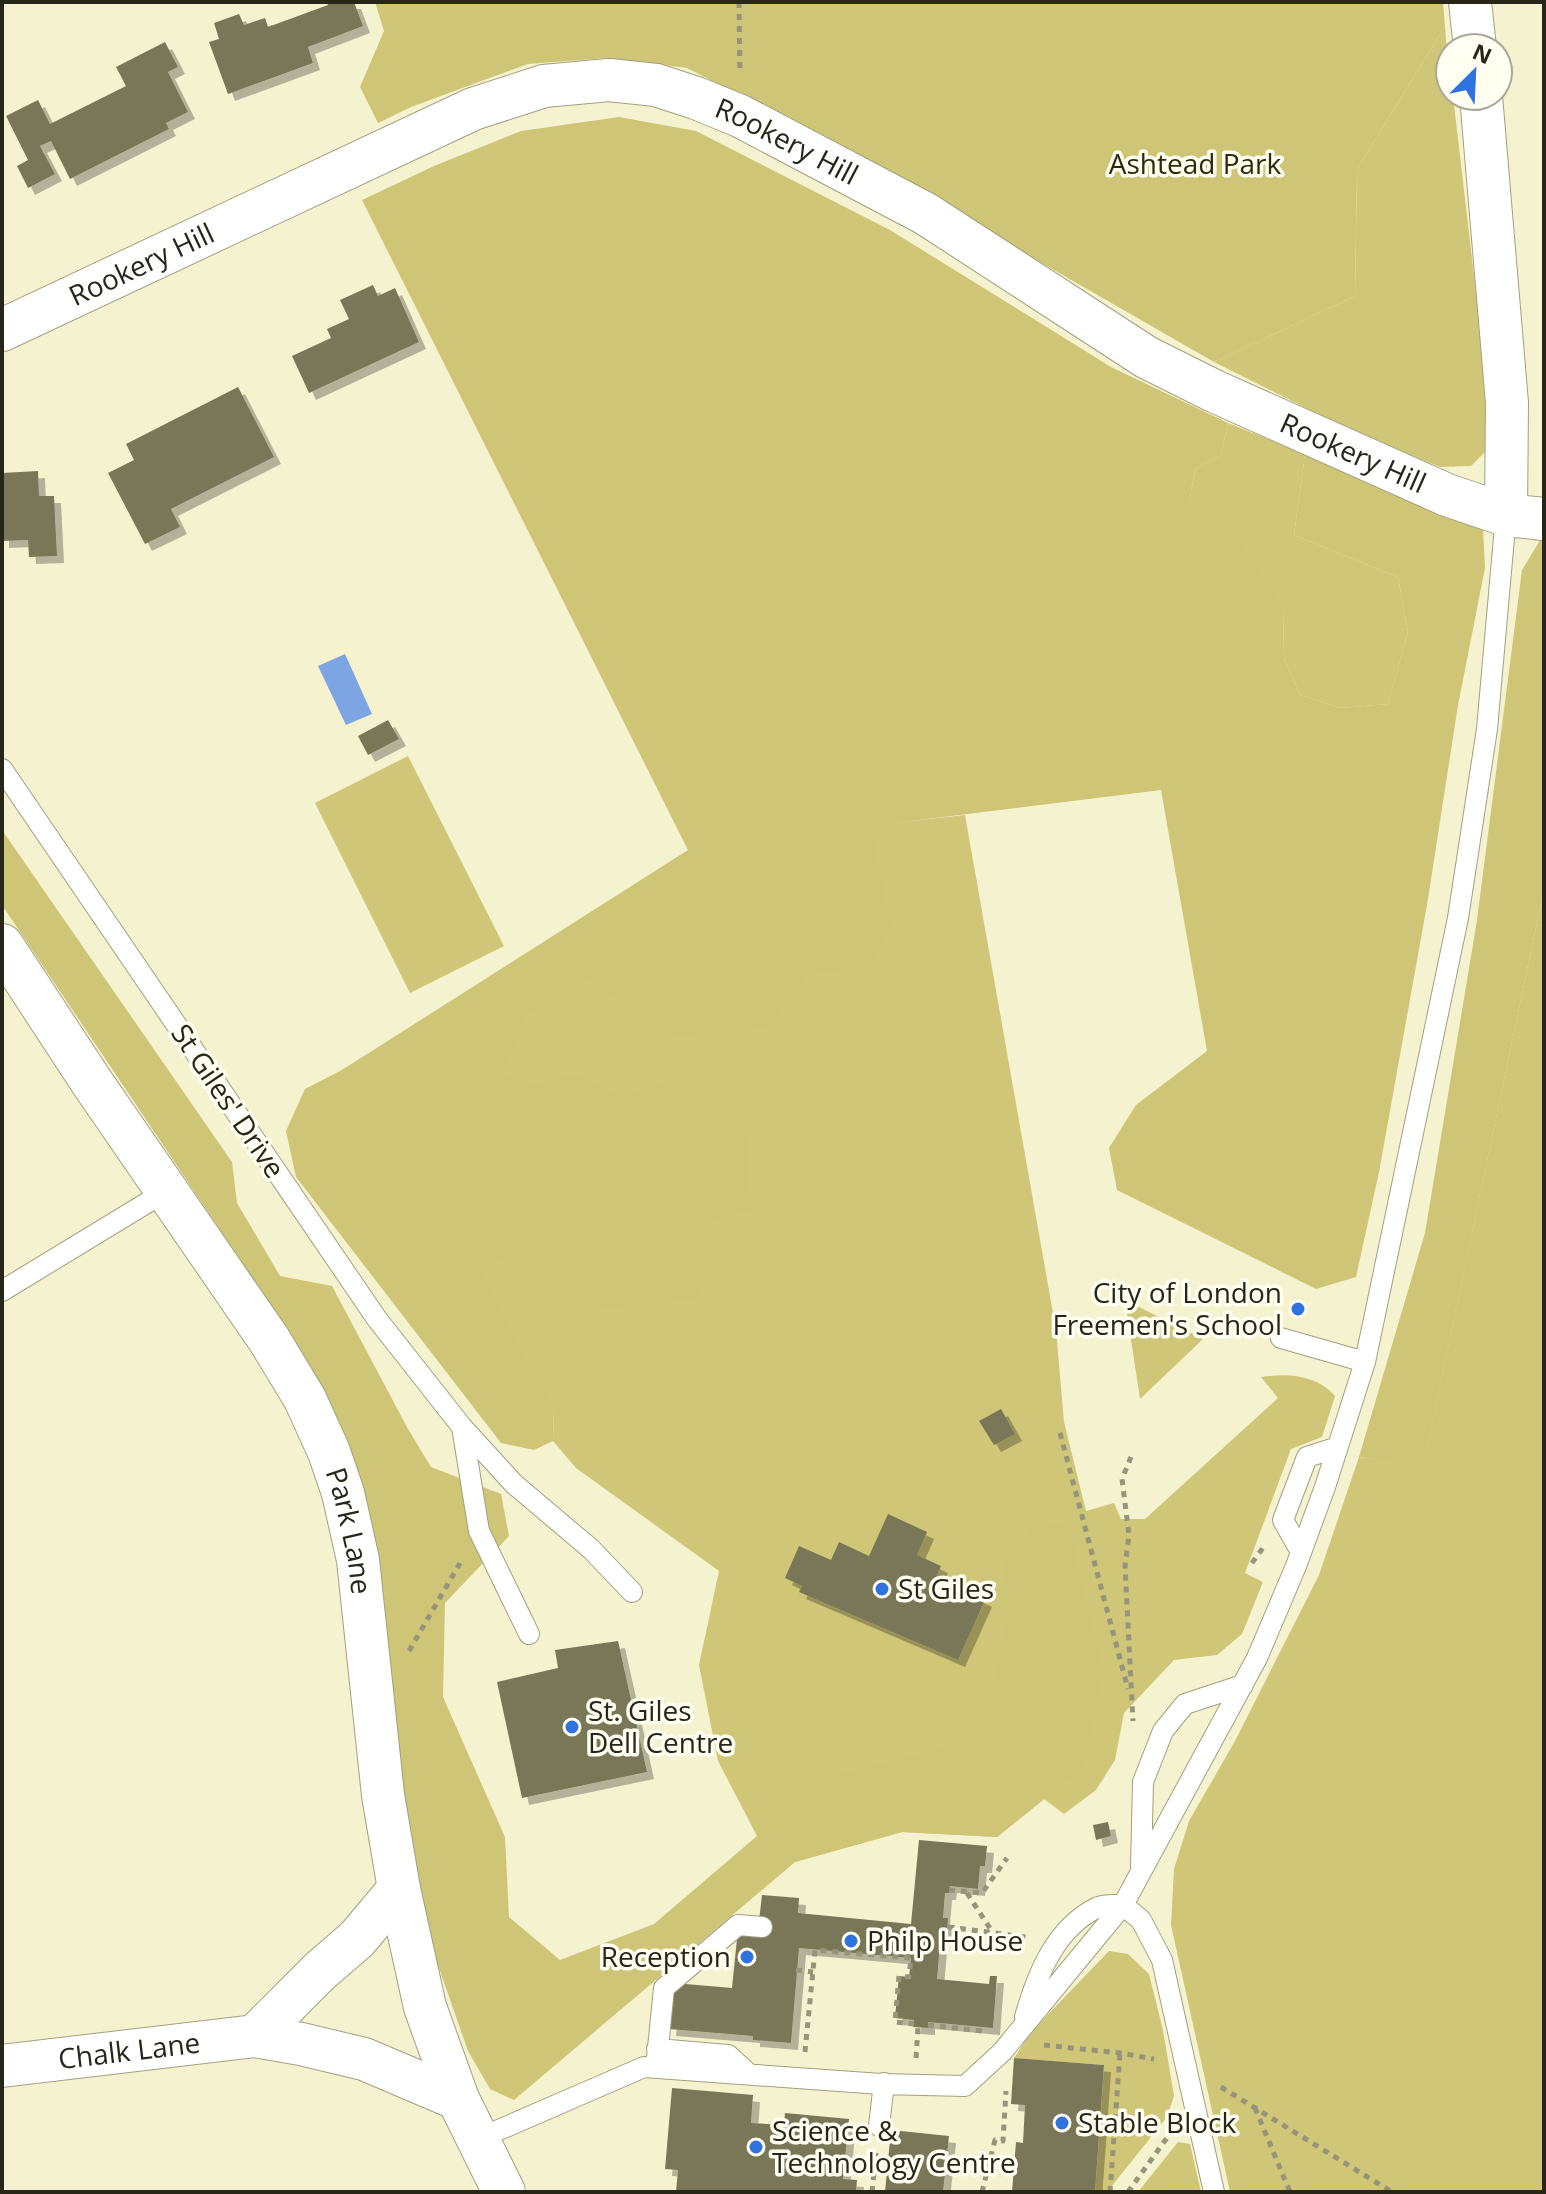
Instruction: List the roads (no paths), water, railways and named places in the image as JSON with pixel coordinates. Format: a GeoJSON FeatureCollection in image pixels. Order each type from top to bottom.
{"type":"FeatureCollection","features":[{"type":"Feature","properties":{"kind":"street"},"geometry":{"type":"LineString","coordinates":[[1470,2],[1473,32]]}},
{"type":"Feature","properties":{"kind":"street","name":"Rookery Hill"},"geometry":{"type":"LineString","coordinates":[[2,330],[473,109],[544,86],[609,80],[656,85],[740,116],[926,214],[1146,357],[1214,391],[1447,495],[1525,517]]}},
{"type":"Feature","properties":{"kind":"street"},"geometry":{"type":"LineString","coordinates":[[1482,112],[1507,403],[1525,517]]}},
{"type":"Feature","properties":{"kind":"street","name":"Park Lane"},"geometry":{"type":"LineString","coordinates":[[2,945],[91,1081],[270,1341],[305,1399],[329,1452],[343,1493],[358,1560],[383,1795],[399,1889],[425,2007],[458,2099],[504,2192]]}},
{"type":"Feature","properties":{"kind":"street"},"geometry":{"type":"LineString","coordinates":[[255,2036],[357,1939],[399,1889]]}},
{"type":"Feature","properties":{"kind":"street","name":"Chalk Lane"},"geometry":{"type":"LineString","coordinates":[[2,2066],[255,2036],[364,2059],[458,2099]]}},
{"type":"Feature","properties":{"kind":"lane"},"geometry":{"type":"LineString","coordinates":[[478,2139],[652,2062],[749,2074],[965,2086],[1002,2052],[1123,1905],[1257,1658],[1301,1552],[1365,1362],[1458,918],[1487,729],[1525,517]]}},
{"type":"Feature","properties":{"kind":"lane","name":"St Giles' Drive"},"geometry":{"type":"LineString","coordinates":[[2,769],[377,1319],[462,1427],[514,1484],[591,1549],[632,1592]]}},
{"type":"Feature","properties":{"kind":"lane"},"geometry":{"type":"LineString","coordinates":[[2,1291],[168,1190]]}},
{"type":"Feature","properties":{"kind":"lane"},"geometry":{"type":"LineString","coordinates":[[1281,1338],[1365,1362]]}},
{"type":"Feature","properties":{"kind":"lane","name":"St Giles' Drive"},"geometry":{"type":"LineString","coordinates":[[462,1427],[479,1531],[529,1634]]}},
{"type":"Feature","properties":{"kind":"lane"},"geometry":{"type":"LineString","coordinates":[[1301,1552],[1283,1520],[1307,1457],[1338,1447]]}},
{"type":"Feature","properties":{"kind":"lane"},"geometry":{"type":"LineString","coordinates":[[1141,1871],[1143,1782],[1163,1731],[1185,1704],[1243,1685]]}},
{"type":"Feature","properties":{"kind":"lane"},"geometry":{"type":"LineString","coordinates":[[1123,1905],[1141,1920],[1162,1960],[1214,2192]]}},
{"type":"Feature","properties":{"kind":"lane"},"geometry":{"type":"LineString","coordinates":[[652,2062],[664,1988],[738,1925],[762,1927]]}},
{"type":"Feature","properties":{"kind":"lane"},"geometry":{"type":"LineString","coordinates":[[879,2126],[884,2083]]}},
{"type":"Feature","properties":{"kind":"water"},"geometry":{"type":"Polygon","coordinates":[[[345,654],[372,714],[346,725],[318,666],[345,654]]]}},
{"type":"Feature","properties":{"kind":"place","name":"City of London Freemen's School"},"geometry":{"type":"Point","coordinates":[1298,1309]}},
{"type":"Feature","properties":{"kind":"place","name":"St Giles"},"geometry":{"type":"Point","coordinates":[882,1589]}},
{"type":"Feature","properties":{"kind":"place","name":"St. Giles Dell Centre"},"geometry":{"type":"Point","coordinates":[572,1727]}},
{"type":"Feature","properties":{"kind":"place","name":"Philp House"},"geometry":{"type":"Point","coordinates":[851,1941]}},
{"type":"Feature","properties":{"kind":"place","name":"Reception"},"geometry":{"type":"Point","coordinates":[747,1957]}},
{"type":"Feature","properties":{"kind":"place","name":"Stable Block"},"geometry":{"type":"Point","coordinates":[1062,2123]}},
{"type":"Feature","properties":{"kind":"place","name":"Science & Technology Centre"},"geometry":{"type":"Point","coordinates":[756,2147]}},
{"type":"Feature","properties":{"kind":"park label","name":"Ashtead Park"},"geometry":{"type":"Point","coordinates":[1195,164]}}]}
